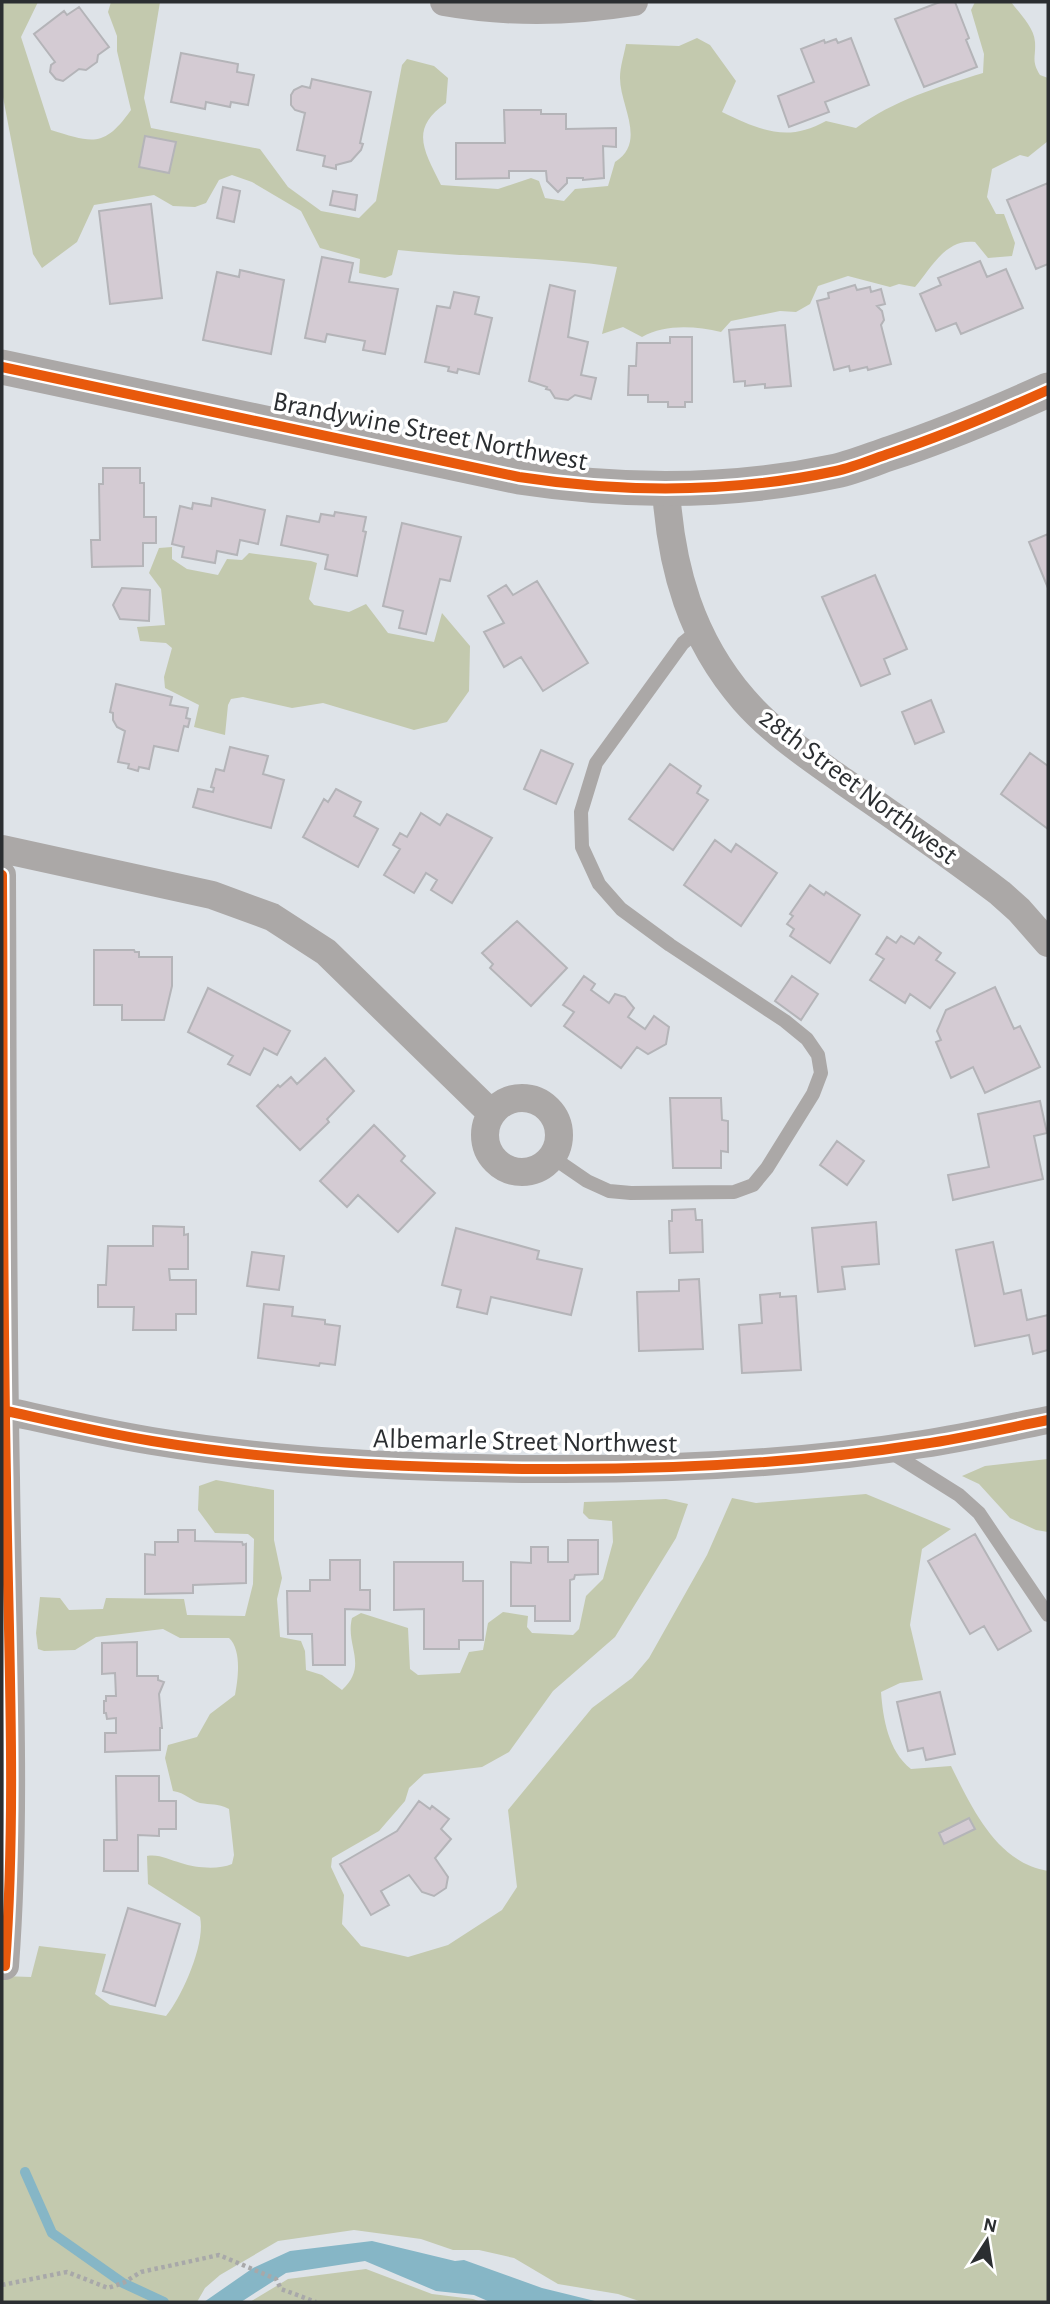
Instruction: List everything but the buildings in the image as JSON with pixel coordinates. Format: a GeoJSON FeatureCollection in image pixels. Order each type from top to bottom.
{"type":"FeatureCollection","features":[{"type":"Feature","properties":{"kind":"street"},"geometry":{"type":"LineString","coordinates":[[444,2],[488,8],[545,10],[634,2]]}},
{"type":"Feature","properties":{"kind":"street","name":"Brandywine Street Northwest"},"geometry":{"type":"LineString","coordinates":[[2,367],[519,477],[592,486],[666,489],[753,484],[843,469],[927,440],[1048,390]]}},
{"type":"Feature","properties":{"kind":"street","name":"28th Street Northwest"},"geometry":{"type":"LineString","coordinates":[[666,489],[674,561],[684,597],[699,631],[727,677],[764,720],[785,739],[989,885],[1019,910],[1048,943]]}},
{"type":"Feature","properties":{"kind":"street"},"geometry":{"type":"LineString","coordinates":[[2,849],[212,895],[272,917],[326,952],[491,1113]]}},
{"type":"Feature","properties":{"kind":"street"},"geometry":{"type":"LineString","coordinates":[[2,875],[3,1410],[11,1787],[5,1966]]}},
{"type":"Feature","properties":{"kind":"street"},"geometry":{"type":"LineString","coordinates":[[522,1097],[544,1105],[552,1113],[559,1135],[552,1157],[531,1171],[518,1172],[495,1161],[484,1137],[491,1113],[510,1099],[522,1097]]}},
{"type":"Feature","properties":{"kind":"street","name":"Albemarle Street Northwest"},"geometry":{"type":"LineString","coordinates":[[3,1410],[165,1443],[288,1457],[423,1468],[574,1470],[785,1460],[924,1444],[1048,1420]]}},
{"type":"Feature","properties":{"kind":"lane"},"geometry":{"type":"LineString","coordinates":[[552,1157],[587,1181],[609,1191],[734,1192],[753,1185],[767,1168],[813,1094],[821,1073],[818,1055],[807,1039],[785,1021],[621,909],[599,884],[582,847],[580,812],[596,763],[683,643],[699,631]]}},
{"type":"Feature","properties":{"kind":"lane"},"geometry":{"type":"LineString","coordinates":[[885,1449],[950,1489],[979,1513],[1048,1615]]}},
{"type":"Feature","properties":{"kind":"path"},"geometry":{"type":"LineString","coordinates":[[2,2285],[67,2272],[108,2288],[141,2272],[219,2255],[276,2279],[281,2289],[316,2302]]}},
{"type":"Feature","properties":{"kind":"green space"},"geometry":{"type":"Polygon","coordinates":[[[2,2],[38,2],[21,37],[51,130],[77,138],[97,139],[113,131],[122,122],[131,110],[117,51],[117,36],[108,12],[111,2],[160,2],[144,98],[151,128],[260,149],[288,187],[321,211],[359,218],[376,201],[402,65],[407,59],[434,66],[448,78],[446,103],[427,122],[423,141],[441,185],[498,189],[531,178],[539,181],[545,198],[564,201],[575,189],[608,186],[615,162],[624,154],[629,144],[630,123],[620,78],[626,44],[679,46],[697,38],[710,45],[736,81],[722,112],[761,129],[786,133],[812,128],[826,121],[856,128],[901,102],[983,73],[984,54],[971,10],[975,2],[1011,2],[1032,31],[1036,66],[1040,75],[1048,78],[1048,141],[1028,157],[1020,155],[992,169],[987,197],[996,214],[1004,214],[1015,243],[1012,256],[988,258],[975,242],[965,242],[948,249],[940,256],[915,287],[899,284],[890,287],[848,276],[818,286],[810,304],[796,312],[780,311],[731,321],[721,332],[680,327],[660,330],[642,337],[623,327],[602,334],[617,267],[398,250],[392,275],[385,278],[359,273],[360,259],[320,248],[301,211],[252,182],[232,175],[219,180],[206,203],[195,207],[173,206],[154,195],[94,205],[77,242],[42,268],[33,254],[2,92],[2,2]]]}},
{"type":"Feature","properties":{"kind":"green space"},"geometry":{"type":"Polygon","coordinates":[[[172,547],[172,559],[187,569],[218,575],[227,559],[242,560],[249,553],[317,563],[309,599],[314,605],[349,612],[366,604],[388,633],[434,642],[442,613],[470,646],[469,691],[447,722],[414,730],[323,703],[292,708],[243,697],[231,699],[228,705],[225,735],[194,727],[199,705],[165,688],[164,677],[172,648],[166,643],[140,641],[137,627],[165,625],[161,589],[149,573],[159,548],[172,547]]]}},
{"type":"Feature","properties":{"kind":"green space"},"geometry":{"type":"Polygon","coordinates":[[[1048,1459],[1048,1532],[1036,1530],[1010,1518],[979,1484],[962,1476],[985,1466],[1048,1459]]]}},
{"type":"Feature","properties":{"kind":"green space"},"geometry":{"type":"Polygon","coordinates":[[[216,1480],[274,1490],[274,1540],[282,1578],[277,1599],[280,1637],[301,1641],[305,1651],[306,1670],[322,1675],[342,1690],[354,1672],[352,1618],[361,1613],[408,1628],[410,1669],[418,1675],[460,1673],[469,1652],[483,1650],[488,1623],[503,1612],[528,1616],[527,1627],[532,1633],[573,1635],[579,1629],[586,1596],[603,1579],[613,1542],[612,1521],[589,1519],[583,1513],[584,1502],[666,1499],[688,1504],[676,1538],[615,1637],[553,1691],[509,1752],[482,1767],[424,1774],[409,1788],[405,1801],[379,1831],[332,1858],[331,1867],[344,1895],[342,1924],[361,1946],[408,1957],[448,1945],[502,1910],[517,1887],[508,1810],[592,1708],[632,1678],[649,1658],[707,1555],[732,1498],[756,1503],[866,1494],[951,1529],[922,1549],[910,1625],[923,1680],[900,1683],[881,1692],[882,1702],[888,1734],[903,1762],[911,1769],[951,1766],[977,1816],[1000,1845],[1030,1866],[1048,1871],[1048,2302],[642,2302],[618,2294],[558,2284],[514,2258],[479,2250],[453,2250],[421,2239],[354,2230],[278,2241],[220,2275],[205,2288],[197,2302],[2,2302],[2,1976],[31,1977],[39,1946],[106,1954],[95,1994],[110,2005],[166,2016],[179,1996],[196,1955],[201,1928],[200,1917],[148,1884],[147,1856],[214,1868],[232,1864],[234,1855],[229,1809],[200,1803],[173,1791],[165,1758],[168,1745],[197,1737],[210,1714],[235,1695],[238,1665],[233,1643],[229,1638],[180,1638],[163,1629],[96,1637],[75,1650],[44,1651],[38,1649],[36,1633],[40,1597],[60,1598],[69,1610],[103,1609],[106,1598],[184,1599],[187,1615],[245,1616],[253,1584],[254,1539],[248,1534],[215,1533],[198,1510],[199,1486],[216,1480]]]}},
{"type":"Feature","properties":{"kind":"green space"},"geometry":{"type":"Polygon","coordinates":[[[366,2269],[432,2294],[481,2302],[250,2302],[288,2279],[366,2269]]]}},
{"type":"Feature","properties":{"kind":"water"},"geometry":{"type":"Polygon","coordinates":[[[372,2241],[455,2261],[464,2260],[542,2288],[599,2302],[490,2302],[474,2295],[436,2291],[365,2261],[286,2273],[241,2302],[204,2302],[253,2268],[290,2251],[372,2241]]]}},
{"type":"Feature","properties":{"kind":"waterway"},"geometry":{"type":"LineString","coordinates":[[25,2172],[52,2233],[123,2283],[164,2302]]}},
{"type":"Feature","properties":{"kind":"cycle path"},"geometry":{"type":"LineString","coordinates":[[2,367],[519,477],[638,488],[718,487],[836,471],[931,439],[1048,390]]}},
{"type":"Feature","properties":{"kind":"cycle path"},"geometry":{"type":"LineString","coordinates":[[2,875],[4,1327],[11,1722],[9,1905],[5,1966]]}},
{"type":"Feature","properties":{"kind":"cycle path"},"geometry":{"type":"LineString","coordinates":[[2,1410],[133,1438],[248,1454],[393,1465],[538,1469],[683,1467],[779,1461],[939,1442],[1048,1420]]}}]}
